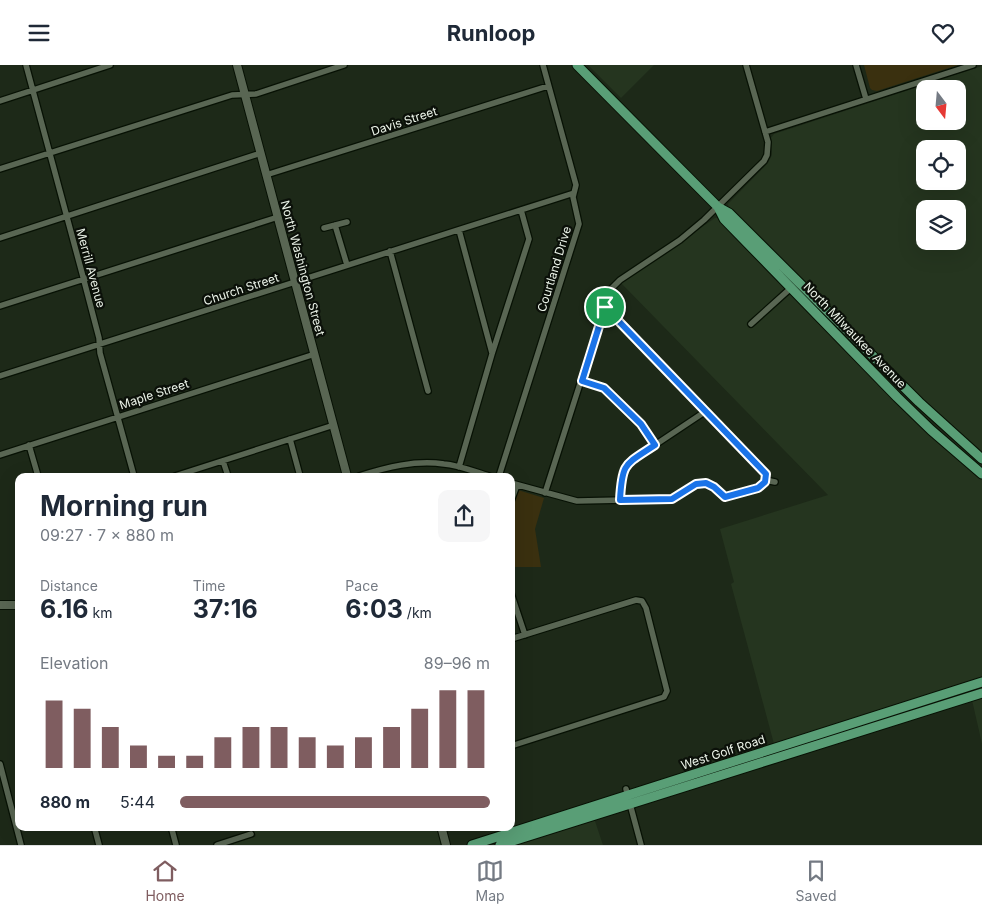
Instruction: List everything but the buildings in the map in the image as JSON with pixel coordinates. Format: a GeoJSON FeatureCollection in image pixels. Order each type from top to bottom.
{"type":"FeatureCollection","features":[{"type":"Feature","properties":{"kind":"main road","name":"North Milwaukee Avenue"},"geometry":{"type":"LineString","coordinates":[[577,65],[718,207],[724,219],[982,459]]}},
{"type":"Feature","properties":{"kind":"main road","name":"North Milwaukee Avenue"},"geometry":{"type":"LineString","coordinates":[[795,285],[900,401],[982,474]]}},
{"type":"Feature","properties":{"kind":"main road","name":"West Golf Road"},"geometry":{"type":"LineString","coordinates":[[472,845],[982,682]]}},
{"type":"Feature","properties":{"kind":"main road","name":"West Golf Road"},"geometry":{"type":"LineString","coordinates":[[500,845],[627,796],[982,693]]}},
{"type":"Feature","properties":{"kind":"street","name":"Merrill Avenue"},"geometry":{"type":"LineString","coordinates":[[26,65],[84,279],[133,473]]}},
{"type":"Feature","properties":{"kind":"street"},"geometry":{"type":"LineString","coordinates":[[0,101],[110,65]]}},
{"type":"Feature","properties":{"kind":"street","name":"North Washington Street"},"geometry":{"type":"LineString","coordinates":[[237,65],[346,473]]}},
{"type":"Feature","properties":{"kind":"street"},"geometry":{"type":"LineString","coordinates":[[0,169],[232,95],[256,94],[344,65]]}},
{"type":"Feature","properties":{"kind":"street","name":"Courtland Drive"},"geometry":{"type":"LineString","coordinates":[[500,473],[578,229],[574,193],[576,185],[543,65]]}},
{"type":"Feature","properties":{"kind":"street"},"geometry":{"type":"LineString","coordinates":[[545,493],[610,290],[616,282],[684,237],[718,207],[764,161],[768,149],[765,132],[746,65]]}},
{"type":"Feature","properties":{"kind":"street"},"geometry":{"type":"LineString","coordinates":[[856,65],[866,99]]}},
{"type":"Feature","properties":{"kind":"street"},"geometry":{"type":"LineString","coordinates":[[765,132],[973,65]]}},
{"type":"Feature","properties":{"kind":"street","name":"Davis Street"},"geometry":{"type":"LineString","coordinates":[[266,175],[548,86]]}},
{"type":"Feature","properties":{"kind":"street"},"geometry":{"type":"LineString","coordinates":[[0,237],[261,153]]}},
{"type":"Feature","properties":{"kind":"street","name":"Church Street"},"geometry":{"type":"LineString","coordinates":[[0,376],[574,193]]}},
{"type":"Feature","properties":{"kind":"street"},"geometry":{"type":"LineString","coordinates":[[459,467],[492,354],[529,239],[522,209]]}},
{"type":"Feature","properties":{"kind":"street"},"geometry":{"type":"LineString","coordinates":[[0,306],[278,217]]}},
{"type":"Feature","properties":{"kind":"street"},"geometry":{"type":"LineString","coordinates":[[324,229],[347,222]]}},
{"type":"Feature","properties":{"kind":"street"},"geometry":{"type":"LineString","coordinates":[[335,225],[347,265]]}},
{"type":"Feature","properties":{"kind":"street"},"geometry":{"type":"LineString","coordinates":[[459,230],[492,354]]}},
{"type":"Feature","properties":{"kind":"street"},"geometry":{"type":"LineString","coordinates":[[390,251],[428,391]]}},
{"type":"Feature","properties":{"kind":"street"},"geometry":{"type":"LineString","coordinates":[[751,325],[795,285]]}},
{"type":"Feature","properties":{"kind":"street"},"geometry":{"type":"LineString","coordinates":[[605,307],[706,411],[765,477],[775,482]]}},
{"type":"Feature","properties":{"kind":"street","name":"Maple Street"},"geometry":{"type":"LineString","coordinates":[[0,455],[314,354]]}},
{"type":"Feature","properties":{"kind":"street"},"geometry":{"type":"LineString","coordinates":[[582,381],[604,388],[641,424],[655,445]]}},
{"type":"Feature","properties":{"kind":"street"},"geometry":{"type":"LineString","coordinates":[[620,500],[621,478],[624,468],[628,463],[706,411]]}},
{"type":"Feature","properties":{"kind":"street"},"geometry":{"type":"LineString","coordinates":[[185,473],[334,425]]}},
{"type":"Feature","properties":{"kind":"street"},"geometry":{"type":"LineString","coordinates":[[290,439],[299,473]]}},
{"type":"Feature","properties":{"kind":"street"},"geometry":{"type":"LineString","coordinates":[[29,445],[37,473]]}},
{"type":"Feature","properties":{"kind":"street"},"geometry":{"type":"LineString","coordinates":[[223,461],[227,473]]}},
{"type":"Feature","properties":{"kind":"street"},"geometry":{"type":"LineString","coordinates":[[371,473],[405,464],[445,464],[479,473]]}},
{"type":"Feature","properties":{"kind":"street"},"geometry":{"type":"LineString","coordinates":[[515,484],[577,501],[672,499],[696,484],[706,483],[714,487],[725,497],[758,488],[765,477]]}},
{"type":"Feature","properties":{"kind":"street"},"geometry":{"type":"LineString","coordinates":[[515,638],[636,600],[642,601],[646,608],[667,691],[664,697],[515,745]]}},
{"type":"Feature","properties":{"kind":"street"},"geometry":{"type":"LineString","coordinates":[[0,605],[15,605]]}},
{"type":"Feature","properties":{"kind":"street"},"geometry":{"type":"LineString","coordinates":[[515,606],[524,635]]}},
{"type":"Feature","properties":{"kind":"street"},"geometry":{"type":"LineString","coordinates":[[0,763],[15,822]]}},
{"type":"Feature","properties":{"kind":"street"},"geometry":{"type":"LineString","coordinates":[[627,796],[641,845]]}},
{"type":"Feature","properties":{"kind":"street"},"geometry":{"type":"LineString","coordinates":[[17,831],[21,845]]}},
{"type":"Feature","properties":{"kind":"street"},"geometry":{"type":"LineString","coordinates":[[95,831],[99,845]]}},
{"type":"Feature","properties":{"kind":"street"},"geometry":{"type":"LineString","coordinates":[[172,831],[176,845]]}},
{"type":"Feature","properties":{"kind":"street"},"geometry":{"type":"LineString","coordinates":[[442,831],[446,845]]}},
{"type":"Feature","properties":{"kind":"street"},"geometry":{"type":"LineString","coordinates":[[217,845],[251,834]]}},
{"type":"Feature","properties":{"kind":"shaded area"},"geometry":{"type":"Polygon","coordinates":[[[588,65],[654,65],[621,98],[588,65]]]}},
{"type":"Feature","properties":{"kind":"shaded area"},"geometry":{"type":"Polygon","coordinates":[[[864,65],[958,65],[877,91],[870,88],[864,65]]]}},
{"type":"Feature","properties":{"kind":"shaded area"},"geometry":{"type":"Polygon","coordinates":[[[982,66],[982,454],[840,320],[822,299],[729,210],[728,204],[768,163],[772,155],[771,138],[774,134],[916,88],[916,130],[966,130],[966,80],[939,80],[982,66]]]}},
{"type":"Feature","properties":{"kind":"shaded area"},"geometry":{"type":"Polygon","coordinates":[[[715,218],[720,218],[831,336],[909,415],[982,479],[982,678],[774,744],[731,584],[734,582],[720,529],[828,495],[621,283],[715,218]]]}},
{"type":"Feature","properties":{"kind":"shaded area"},"geometry":{"type":"Polygon","coordinates":[[[518,490],[544,498],[535,529],[541,567],[515,567],[515,499],[518,490]]]}},
{"type":"Feature","properties":{"kind":"shaded area"},"geometry":{"type":"Polygon","coordinates":[[[982,697],[982,744],[972,700],[982,697]]]}},
{"type":"Feature","properties":{"kind":"shaded area"},"geometry":{"type":"Polygon","coordinates":[[[594,818],[603,845],[509,845],[594,818]]]}},
{"type":"Feature","properties":{"kind":"shaded area"},"geometry":{"type":"Polygon","coordinates":[[[254,831],[437,831],[441,845],[234,845],[233,843],[256,836],[254,831]]]}},
{"type":"Feature","properties":{"kind":"route"},"geometry":{"type":"LineString","coordinates":[[605,307],[766,474],[765,482],[758,488],[725,497],[714,487],[706,483],[696,484],[672,499],[620,500],[621,478],[624,468],[628,463],[655,445],[641,424],[604,388],[582,381],[605,307]]}}]}
